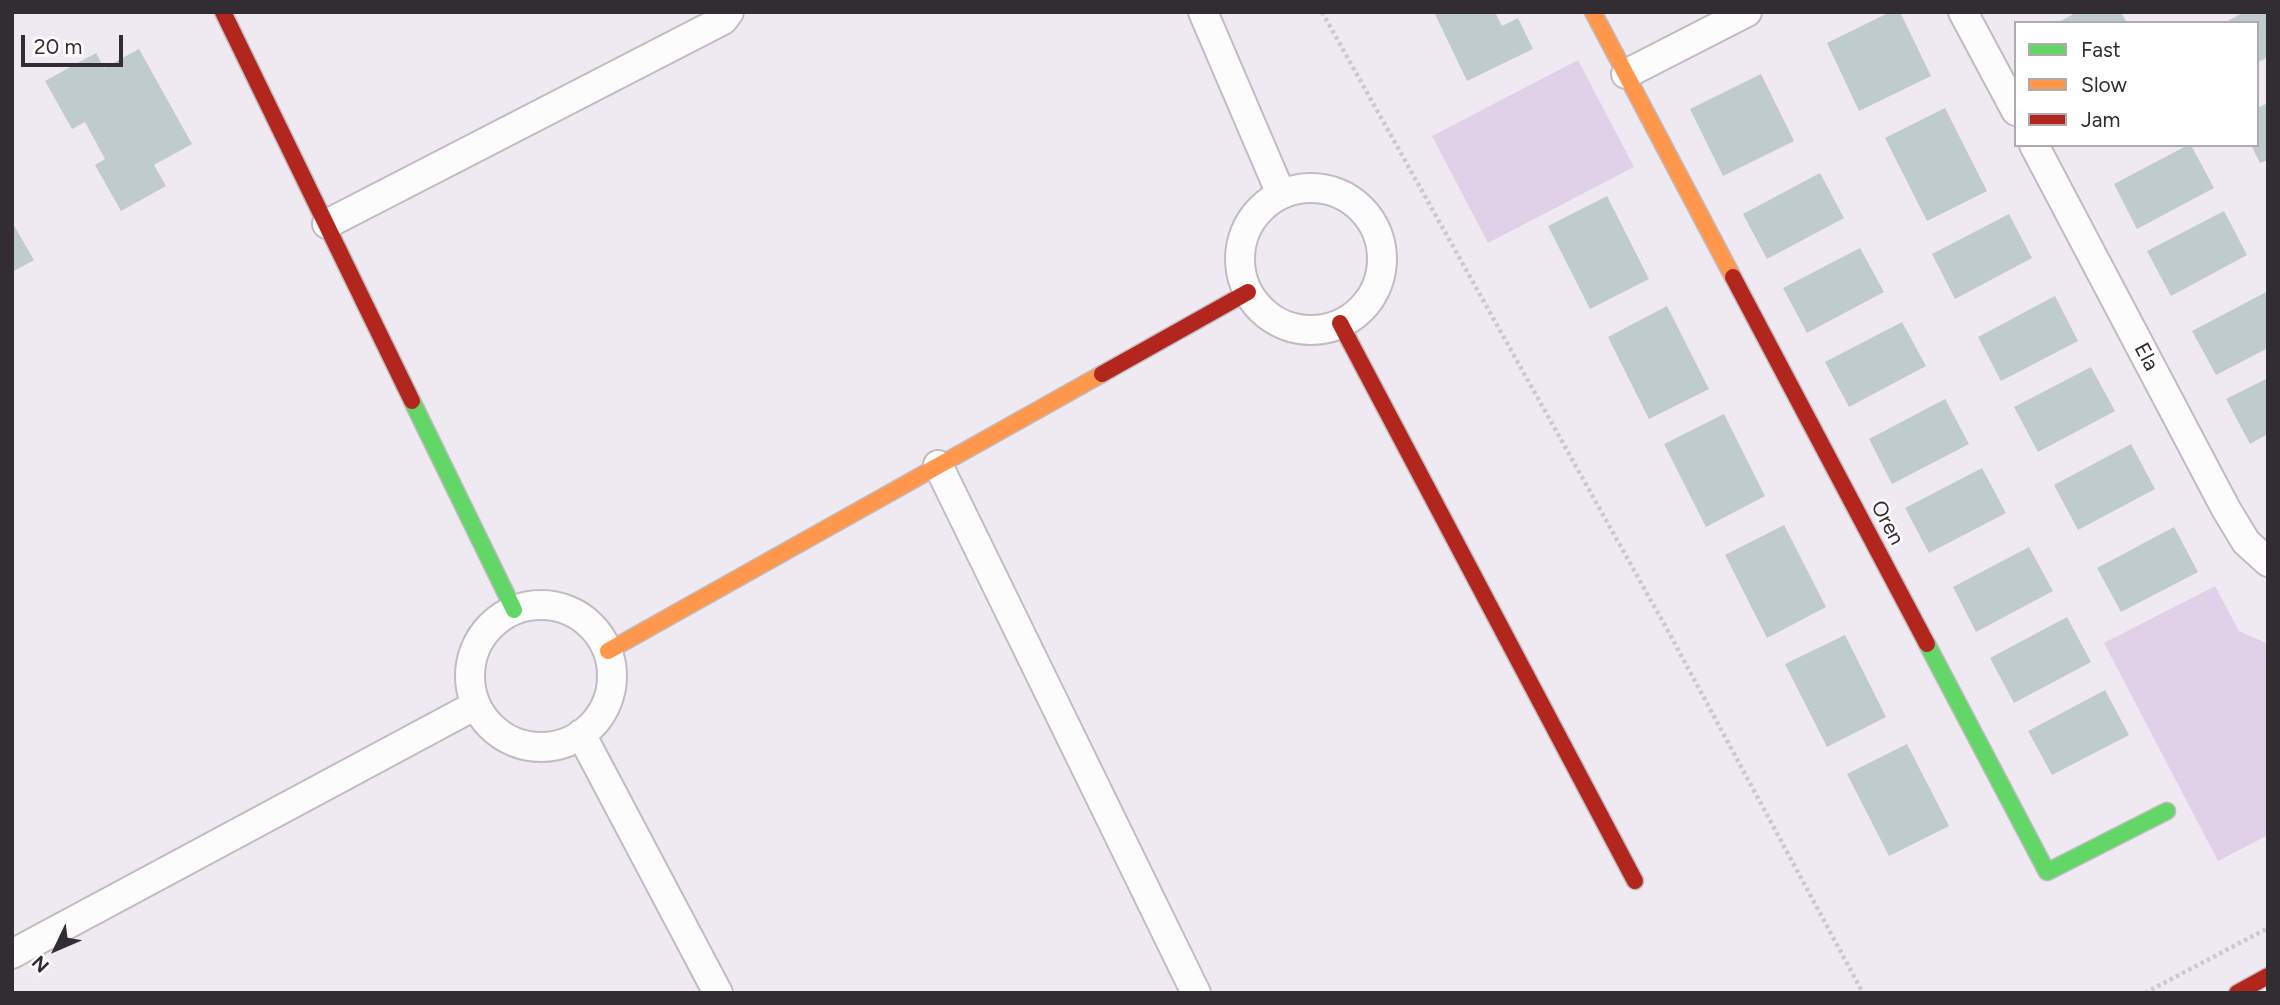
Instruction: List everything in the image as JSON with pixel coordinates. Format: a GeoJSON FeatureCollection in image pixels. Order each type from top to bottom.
{"type":"FeatureCollection","features":[{"type":"Feature","properties":{"kind":"street"},"geometry":{"type":"LineString","coordinates":[[223,12],[514,610]]}},
{"type":"Feature","properties":{"kind":"street"},"geometry":{"type":"LineString","coordinates":[[327,224],[723,20],[729,12]]}},
{"type":"Feature","properties":{"kind":"street"},"geometry":{"type":"LineString","coordinates":[[1203,12],[1281,194]]}},
{"type":"Feature","properties":{"kind":"street"},"geometry":{"type":"LineString","coordinates":[[1593,12],[1626,74],[1746,12]]}},
{"type":"Feature","properties":{"kind":"street"},"geometry":{"type":"LineString","coordinates":[[1963,12],[2014,107]]}},
{"type":"Feature","properties":{"kind":"street","name":"Oren"},"geometry":{"type":"LineString","coordinates":[[1626,74],[2048,872],[2167,811]]}},
{"type":"Feature","properties":{"kind":"street","name":"Ela"},"geometry":{"type":"LineString","coordinates":[[2035,147],[2226,509],[2246,542],[2268,562]]}},
{"type":"Feature","properties":{"kind":"street"},"geometry":{"type":"LineString","coordinates":[[1300,188],[1319,188],[1337,193],[1368,216],[1377,233],[1381,272],[1374,290],[1363,307],[1331,327],[1311,330],[1274,320],[1259,307],[1248,292],[1241,273],[1243,235],[1252,218],[1265,204],[1281,194],[1300,188]]}},
{"type":"Feature","properties":{"kind":"street"},"geometry":{"type":"LineString","coordinates":[[608,651],[1248,292]]}},
{"type":"Feature","properties":{"kind":"street"},"geometry":{"type":"LineString","coordinates":[[1340,323],[1636,881]]}},
{"type":"Feature","properties":{"kind":"street"},"geometry":{"type":"LineString","coordinates":[[938,466],[1196,993]]}},
{"type":"Feature","properties":{"kind":"street"},"geometry":{"type":"LineString","coordinates":[[552,606],[570,611],[586,621],[599,634],[608,651],[612,670],[611,690],[604,709],[593,725],[559,745],[539,747],[520,744],[502,735],[486,722],[476,705],[470,686],[470,667],[475,649],[485,632],[498,619],[514,610],[552,606]]}},
{"type":"Feature","properties":{"kind":"street"},"geometry":{"type":"LineString","coordinates":[[12,954],[476,705]]}},
{"type":"Feature","properties":{"kind":"street"},"geometry":{"type":"LineString","coordinates":[[581,734],[718,993]]}},
{"type":"Feature","properties":{"kind":"street"},"geometry":{"type":"LineString","coordinates":[[2237,993],[2268,976]]}},
{"type":"Feature","properties":{"kind":"path"},"geometry":{"type":"LineString","coordinates":[[1321,12],[1668,631],[1863,993]]}},
{"type":"Feature","properties":{"kind":"path"},"geometry":{"type":"LineString","coordinates":[[2145,993],[2268,928]]}},
{"type":"Feature","properties":{"kind":"shaded area"},"geometry":{"type":"Polygon","coordinates":[[[1578,60],[1634,167],[1488,243],[1432,136],[1578,60]]]}},
{"type":"Feature","properties":{"kind":"shaded area"},"geometry":{"type":"Polygon","coordinates":[[[2215,586],[2239,631],[2268,644],[2268,835],[2218,861],[2104,643],[2215,586]]]}},
{"type":"Feature","properties":{"kind":"building"},"geometry":{"type":"Polygon","coordinates":[[[1434,12],[1495,12],[1502,26],[1518,18],[1533,49],[1467,81],[1434,12]]]}},
{"type":"Feature","properties":{"kind":"building"},"geometry":{"type":"Polygon","coordinates":[[[1890,12],[1900,12],[1931,76],[1859,111],[1827,43],[1890,12]]]}},
{"type":"Feature","properties":{"kind":"building"},"geometry":{"type":"Polygon","coordinates":[[[2077,12],[2121,12],[2126,21],[2061,21],[2077,12]]]}},
{"type":"Feature","properties":{"kind":"building"},"geometry":{"type":"Polygon","coordinates":[[[2244,12],[2268,12],[2268,57],[2259,62],[2259,21],[2228,21],[2244,12]]]}},
{"type":"Feature","properties":{"kind":"building"},"geometry":{"type":"Polygon","coordinates":[[[139,49],[192,144],[154,165],[166,186],[121,211],[95,165],[105,159],[85,122],[72,129],[45,81],[96,53],[104,68],[139,49]]]}},
{"type":"Feature","properties":{"kind":"building"},"geometry":{"type":"Polygon","coordinates":[[[1761,74],[1794,141],[1723,176],[1690,109],[1761,74]]]}},
{"type":"Feature","properties":{"kind":"building"},"geometry":{"type":"Polygon","coordinates":[[[2268,103],[2268,160],[2260,163],[2252,147],[2259,147],[2259,107],[2268,103]]]}},
{"type":"Feature","properties":{"kind":"building"},"geometry":{"type":"Polygon","coordinates":[[[1945,108],[1987,191],[1927,221],[1885,138],[1945,108]]]}},
{"type":"Feature","properties":{"kind":"building"},"geometry":{"type":"Polygon","coordinates":[[[2184,147],[2192,147],[2214,188],[2137,229],[2114,184],[2184,147]]]}},
{"type":"Feature","properties":{"kind":"building"},"geometry":{"type":"Polygon","coordinates":[[[1820,173],[1844,218],[1767,259],[1743,214],[1820,173]]]}},
{"type":"Feature","properties":{"kind":"building"},"geometry":{"type":"Polygon","coordinates":[[[1607,196],[1649,279],[1590,309],[1548,226],[1607,196]]]}},
{"type":"Feature","properties":{"kind":"building"},"geometry":{"type":"Polygon","coordinates":[[[2224,211],[2247,255],[2171,296],[2147,251],[2224,211]]]}},
{"type":"Feature","properties":{"kind":"building"},"geometry":{"type":"Polygon","coordinates":[[[2009,214],[2032,258],[1955,299],[1932,254],[2009,214]]]}},
{"type":"Feature","properties":{"kind":"building"},"geometry":{"type":"Polygon","coordinates":[[[12,222],[34,260],[12,272],[12,222]]]}},
{"type":"Feature","properties":{"kind":"building"},"geometry":{"type":"Polygon","coordinates":[[[1860,248],[1884,292],[1807,333],[1783,288],[1860,248]]]}},
{"type":"Feature","properties":{"kind":"building"},"geometry":{"type":"Polygon","coordinates":[[[2268,291],[2268,348],[2216,375],[2192,331],[2268,291]]]}},
{"type":"Feature","properties":{"kind":"building"},"geometry":{"type":"Polygon","coordinates":[[[2055,296],[2078,341],[2001,381],[1978,337],[2055,296]]]}},
{"type":"Feature","properties":{"kind":"building"},"geometry":{"type":"Polygon","coordinates":[[[1667,306],[1709,389],[1649,419],[1608,337],[1667,306]]]}},
{"type":"Feature","properties":{"kind":"building"},"geometry":{"type":"Polygon","coordinates":[[[1902,322],[1926,366],[1849,407],[1825,362],[1902,322]]]}},
{"type":"Feature","properties":{"kind":"building"},"geometry":{"type":"Polygon","coordinates":[[[2091,367],[2115,411],[2038,452],[2014,407],[2091,367]]]}},
{"type":"Feature","properties":{"kind":"building"},"geometry":{"type":"Polygon","coordinates":[[[2268,378],[2268,434],[2250,444],[2226,399],[2268,378]]]}},
{"type":"Feature","properties":{"kind":"building"},"geometry":{"type":"Polygon","coordinates":[[[1945,399],[1969,444],[1892,484],[1869,439],[1945,399]]]}},
{"type":"Feature","properties":{"kind":"building"},"geometry":{"type":"Polygon","coordinates":[[[1724,414],[1765,496],[1706,527],[1664,444],[1724,414]]]}},
{"type":"Feature","properties":{"kind":"building"},"geometry":{"type":"Polygon","coordinates":[[[2131,444],[2155,489],[2078,530],[2054,485],[2131,444]]]}},
{"type":"Feature","properties":{"kind":"building"},"geometry":{"type":"Polygon","coordinates":[[[1982,468],[2006,513],[1929,553],[1905,508],[1982,468]]]}},
{"type":"Feature","properties":{"kind":"building"},"geometry":{"type":"Polygon","coordinates":[[[1784,525],[1826,607],[1767,638],[1725,555],[1784,525]]]}},
{"type":"Feature","properties":{"kind":"building"},"geometry":{"type":"Polygon","coordinates":[[[2174,527],[2198,572],[2121,612],[2097,568],[2174,527]]]}},
{"type":"Feature","properties":{"kind":"building"},"geometry":{"type":"Polygon","coordinates":[[[2029,547],[2053,591],[1976,632],[1953,587],[2029,547]]]}},
{"type":"Feature","properties":{"kind":"building"},"geometry":{"type":"Polygon","coordinates":[[[2067,617],[2091,662],[2014,703],[1990,658],[2067,617]]]}},
{"type":"Feature","properties":{"kind":"building"},"geometry":{"type":"Polygon","coordinates":[[[1845,635],[1886,717],[1827,747],[1785,664],[1845,635]]]}},
{"type":"Feature","properties":{"kind":"building"},"geometry":{"type":"Polygon","coordinates":[[[2105,690],[2129,735],[2052,775],[2028,731],[2105,690]]]}},
{"type":"Feature","properties":{"kind":"building"},"geometry":{"type":"Polygon","coordinates":[[[1907,744],[1949,826],[1889,856],[1847,774],[1907,744]]]}},
{"type":"Feature","properties":{"kind":"traffic: fast"},"geometry":{"type":"LineString","coordinates":[[412,401],[514,610]]}},
{"type":"Feature","properties":{"kind":"traffic: fast"},"geometry":{"type":"LineString","coordinates":[[1927,644],[2047,872],[2167,811]]}},
{"type":"Feature","properties":{"kind":"traffic: slow"},"geometry":{"type":"LineString","coordinates":[[1593,12],[1733,277]]}},
{"type":"Feature","properties":{"kind":"traffic: slow"},"geometry":{"type":"LineString","coordinates":[[608,651],[1102,374]]}},
{"type":"Feature","properties":{"kind":"traffic: jam"},"geometry":{"type":"LineString","coordinates":[[223,12],[412,401]]}},
{"type":"Feature","properties":{"kind":"traffic: jam"},"geometry":{"type":"LineString","coordinates":[[1733,277],[1927,644]]}},
{"type":"Feature","properties":{"kind":"traffic: jam"},"geometry":{"type":"LineString","coordinates":[[1102,374],[1248,292]]}},
{"type":"Feature","properties":{"kind":"traffic: jam"},"geometry":{"type":"LineString","coordinates":[[1340,323],[1635,881]]}},
{"type":"Feature","properties":{"kind":"traffic: jam"},"geometry":{"type":"LineString","coordinates":[[2237,993],[2268,976]]}}]}
